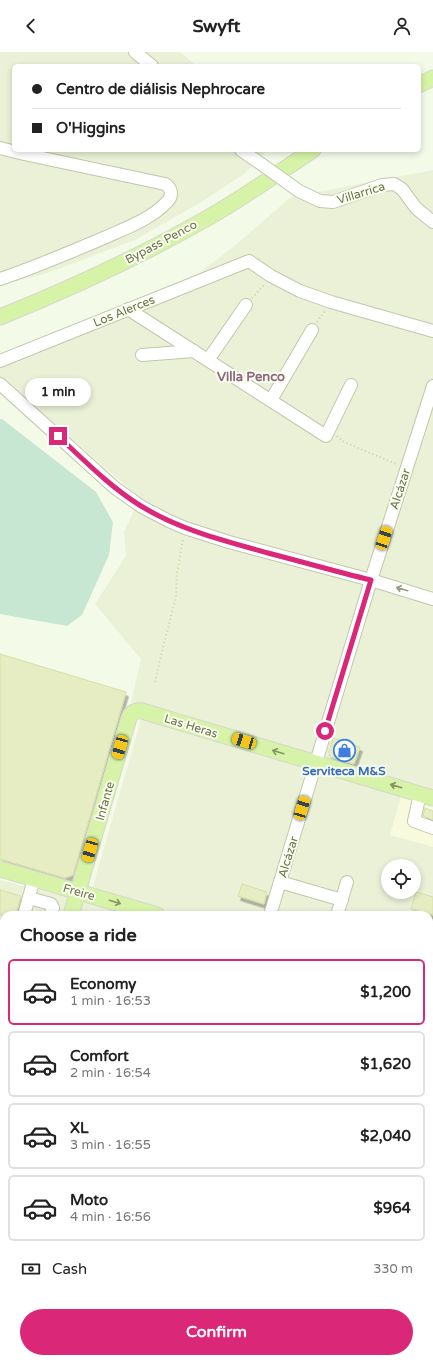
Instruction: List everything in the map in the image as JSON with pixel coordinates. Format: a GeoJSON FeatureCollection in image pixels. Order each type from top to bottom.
{"type":"FeatureCollection","features":[{"type":"Feature","properties":{"kind":"main road"},"geometry":{"type":"LineString","coordinates":[[421,84],[433,78]]}},
{"type":"Feature","properties":{"kind":"main road","name":"Bypass Penco"},"geometry":{"type":"LineString","coordinates":[[0,317],[96,276],[174,236],[212,215],[310,152]]}},
{"type":"Feature","properties":{"kind":"main road","name":"Las Heras"},"geometry":{"type":"LineString","coordinates":[[134,712],[142,711],[426,796]]}},
{"type":"Feature","properties":{"kind":"main road","name":"Infante"},"geometry":{"type":"LineString","coordinates":[[72,911],[129,718],[134,712]]}},
{"type":"Feature","properties":{"kind":"main road","name":"Freire"},"geometry":{"type":"LineString","coordinates":[[0,869],[144,911]]}},
{"type":"Feature","properties":{"kind":"street"},"geometry":{"type":"LineString","coordinates":[[135,52],[150,64]]}},
{"type":"Feature","properties":{"kind":"street"},"geometry":{"type":"LineString","coordinates":[[0,148],[12,151]]}},
{"type":"Feature","properties":{"kind":"street"},"geometry":{"type":"LineString","coordinates":[[0,279],[84,246],[140,221],[169,200],[171,191],[168,186],[162,184],[16,152]]}},
{"type":"Feature","properties":{"kind":"street","name":"Villarrica"},"geometry":{"type":"LineString","coordinates":[[244,152],[299,191],[320,201],[333,202],[382,185],[394,184],[402,189],[416,208],[433,222]]}},
{"type":"Feature","properties":{"kind":"street","name":"Los Alerces"},"geometry":{"type":"LineString","coordinates":[[0,361],[248,261],[271,276]]}},
{"type":"Feature","properties":{"kind":"street"},"geometry":{"type":"LineString","coordinates":[[271,276],[300,291],[331,302],[433,331]]}},
{"type":"Feature","properties":{"kind":"street"},"geometry":{"type":"LineString","coordinates":[[208,360],[246,305]]}},
{"type":"Feature","properties":{"kind":"street"},"geometry":{"type":"LineString","coordinates":[[128,309],[326,436],[351,385]]}},
{"type":"Feature","properties":{"kind":"street"},"geometry":{"type":"LineString","coordinates":[[271,400],[312,330]]}},
{"type":"Feature","properties":{"kind":"street"},"geometry":{"type":"LineString","coordinates":[[142,355],[194,351]]}},
{"type":"Feature","properties":{"kind":"street"},"geometry":{"type":"LineString","coordinates":[[0,384],[115,488],[131,500],[153,513],[185,528],[229,542],[371,580],[433,599]]}},
{"type":"Feature","properties":{"kind":"street","name":"Alcázar"},"geometry":{"type":"LineString","coordinates":[[271,911],[371,580],[433,386]]}},
{"type":"Feature","properties":{"kind":"street"},"geometry":{"type":"LineString","coordinates":[[426,796],[414,821],[433,828]]}},
{"type":"Feature","properties":{"kind":"street"},"geometry":{"type":"LineString","coordinates":[[26,911],[34,899],[39,880]]}},
{"type":"Feature","properties":{"kind":"street"},"geometry":{"type":"LineString","coordinates":[[280,882],[342,900]]}},
{"type":"Feature","properties":{"kind":"street"},"geometry":{"type":"LineString","coordinates":[[338,911],[347,882]]}},
{"type":"Feature","properties":{"kind":"street"},"geometry":{"type":"LineString","coordinates":[[34,899],[51,904],[51,911]]}},
{"type":"Feature","properties":{"kind":"path"},"geometry":{"type":"LineString","coordinates":[[246,305],[271,276]]}},
{"type":"Feature","properties":{"kind":"path"},"geometry":{"type":"LineString","coordinates":[[312,330],[331,302]]}},
{"type":"Feature","properties":{"kind":"path"},"geometry":{"type":"LineString","coordinates":[[326,436],[331,433],[335,434],[344,442],[407,468]]}},
{"type":"Feature","properties":{"kind":"path"},"geometry":{"type":"LineString","coordinates":[[155,682],[176,597],[177,573],[185,528]]}},
{"type":"Feature","properties":{"kind":"shaded area"},"geometry":{"type":"Polygon","coordinates":[[[0,52],[180,52],[195,64],[12,64],[12,152],[265,152],[244,174],[203,201],[135,240],[45,274],[0,285],[0,52]]]}},
{"type":"Feature","properties":{"kind":"shaded area"},"geometry":{"type":"Polygon","coordinates":[[[433,170],[433,911],[0,911],[0,880],[88,903],[145,706],[131,702],[141,659],[95,604],[126,556],[124,532],[140,498],[0,377],[0,365],[186,283],[232,248],[291,197],[433,170]]]}},
{"type":"Feature","properties":{"kind":"shaded area"},"geometry":{"type":"Polygon","coordinates":[[[0,419],[2,419],[96,492],[113,522],[109,555],[82,615],[67,626],[0,614],[0,419]]]}},
{"type":"Feature","properties":{"kind":"shaded area"},"geometry":{"type":"Polygon","coordinates":[[[401,796],[433,805],[433,847],[390,835],[401,796]]]}},
{"type":"Feature","properties":{"kind":"building"},"geometry":{"type":"Polygon","coordinates":[[[0,654],[126,692],[73,875],[65,878],[0,859],[0,654]]]}},
{"type":"Feature","properties":{"kind":"building","name":"Serviteca M&S"},"geometry":{"type":"Polygon","coordinates":[[[333,738],[360,747],[354,764],[330,757],[329,752],[333,738]]]}},
{"type":"Feature","properties":{"kind":"building"},"geometry":{"type":"Polygon","coordinates":[[[425,808],[433,811],[433,820],[423,816],[425,808]]]}},
{"type":"Feature","properties":{"kind":"building"},"geometry":{"type":"Polygon","coordinates":[[[242,884],[267,892],[264,904],[238,896],[242,884]]]}},
{"type":"Feature","properties":{"kind":"building"},"geometry":{"type":"Polygon","coordinates":[[[0,890],[21,896],[17,911],[0,911],[0,890]]]}},
{"type":"Feature","properties":{"kind":"building"},"geometry":{"type":"Polygon","coordinates":[[[421,893],[433,897],[433,911],[418,911],[411,909],[414,899],[421,899],[421,893]]]}},
{"type":"Feature","properties":{"kind":"place","name":"Serviteca M&S"},"geometry":{"type":"Point","coordinates":[344,750]}},
{"type":"Feature","properties":{"kind":"district","name":"Villa Penco"},"geometry":{"type":"Point","coordinates":[251,376]}},
{"type":"Feature","properties":{"kind":"route"},"geometry":{"type":"LineString","coordinates":[[58,436],[115,488],[142,507],[169,521],[185,528],[217,538],[371,580],[325,731]]}}]}
